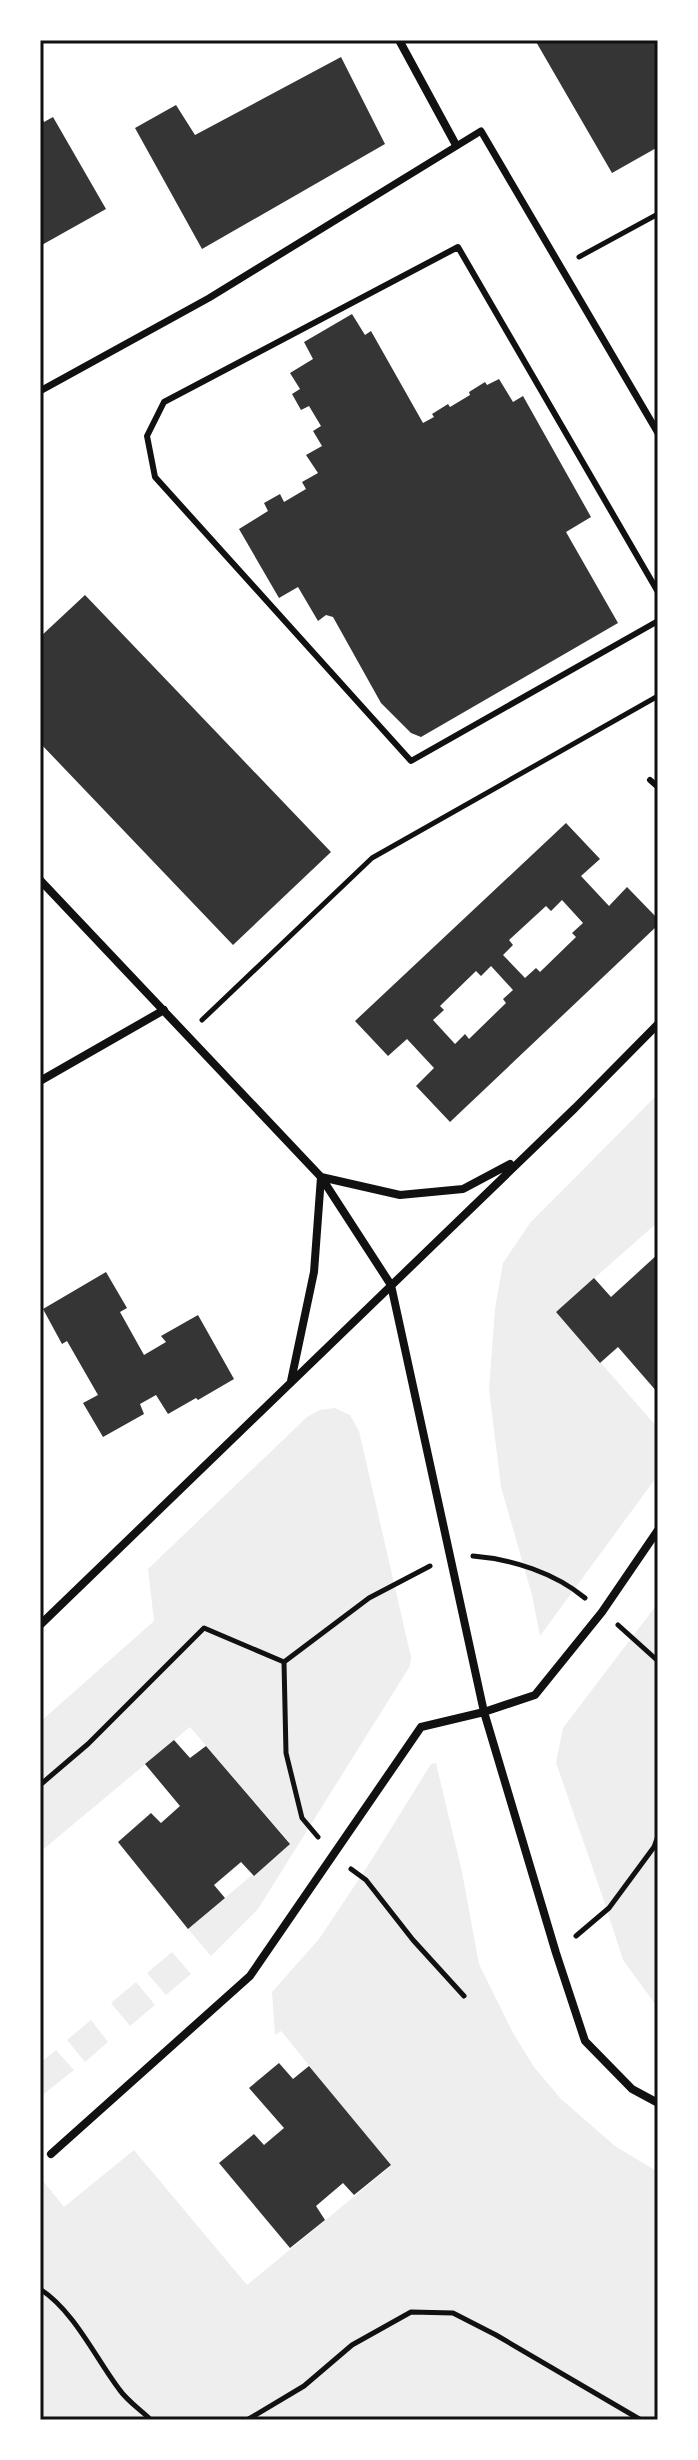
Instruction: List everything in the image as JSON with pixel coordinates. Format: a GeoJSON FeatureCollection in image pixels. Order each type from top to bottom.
{"type":"FeatureCollection","features":[{"type":"Feature","properties":{"kind":"street"},"geometry":{"type":"LineString","coordinates":[[399,40],[456,145]]}},
{"type":"Feature","properties":{"kind":"street"},"geometry":{"type":"LineString","coordinates":[[40,391],[209,298],[481,131],[658,433]]}},
{"type":"Feature","properties":{"kind":"street"},"geometry":{"type":"LineString","coordinates":[[40,880],[321,1177],[391,1285],[484,1712],[556,1953],[585,2041],[632,2089],[658,2103]]}},
{"type":"Feature","properties":{"kind":"street"},"geometry":{"type":"LineString","coordinates":[[40,1081],[164,1010]]}},
{"type":"Feature","properties":{"kind":"street"},"geometry":{"type":"LineString","coordinates":[[40,1625],[658,1024]]}},
{"type":"Feature","properties":{"kind":"street"},"geometry":{"type":"LineString","coordinates":[[321,1177],[400,1195],[463,1189],[522,1158]]}},
{"type":"Feature","properties":{"kind":"street"},"geometry":{"type":"LineString","coordinates":[[291,1381],[314,1272],[321,1177]]}},
{"type":"Feature","properties":{"kind":"street"},"geometry":{"type":"LineString","coordinates":[[51,2154],[250,1976],[421,1727],[484,1712],[535,1695],[602,1612],[658,1530]]}},
{"type":"Feature","properties":{"kind":"lane"},"geometry":{"type":"LineString","coordinates":[[658,592],[458,247],[164,402],[147,436],[155,477],[411,761],[658,621]]}},
{"type":"Feature","properties":{"kind":"lane"},"geometry":{"type":"LineString","coordinates":[[650,780],[658,787]]}},
{"type":"Feature","properties":{"kind":"path"},"geometry":{"type":"LineString","coordinates":[[561,267],[658,214]]}},
{"type":"Feature","properties":{"kind":"path"},"geometry":{"type":"LineString","coordinates":[[187,1034],[372,858],[658,696]]}},
{"type":"Feature","properties":{"kind":"path"},"geometry":{"type":"LineString","coordinates":[[40,1785],[88,1744],[204,1628],[284,1662]]}},
{"type":"Feature","properties":{"kind":"path"},"geometry":{"type":"LineString","coordinates":[[556,1953],[609,1908],[654,1847],[658,1836]]}},
{"type":"Feature","properties":{"kind":"path"},"geometry":{"type":"LineString","coordinates":[[40,2289],[52,2297],[99,2357],[120,2391],[151,2420]]}},
{"type":"Feature","properties":{"kind":"path"},"geometry":{"type":"LineString","coordinates":[[247,2420],[304,2386],[352,2345],[411,2312],[453,2313],[641,2420]]}},
{"type":"Feature","properties":{"kind":"shaded area"},"geometry":{"type":"Polygon","coordinates":[[[658,1094],[658,1222],[556,1312],[658,1428],[658,1475],[540,1636],[532,1595],[501,1487],[489,1389],[495,1309],[503,1263],[530,1223],[658,1094]]]}},
{"type":"Feature","properties":{"kind":"shaded area"},"geometry":{"type":"Polygon","coordinates":[[[335,1408],[350,1415],[359,1431],[411,1657],[410,1666],[258,1909],[211,1956],[188,1929],[290,1843],[190,1727],[40,1852],[40,1722],[154,1621],[148,1569],[307,1417],[320,1410],[335,1408]]]}},
{"type":"Feature","properties":{"kind":"shaded area"},"geometry":{"type":"Polygon","coordinates":[[[658,1603],[658,2008],[623,1960],[556,1763],[563,1728],[658,1603]]]}},
{"type":"Feature","properties":{"kind":"shaded area"},"geometry":{"type":"Polygon","coordinates":[[[436,1763],[462,1872],[479,1964],[513,2033],[534,2067],[561,2099],[615,2146],[658,2172],[658,2420],[40,2420],[40,2177],[64,2207],[134,2150],[247,2285],[391,2166],[281,2031],[275,2035],[272,1992],[319,1939],[431,1764],[436,1763]]]}},
{"type":"Feature","properties":{"kind":"shaded area"},"geometry":{"type":"Polygon","coordinates":[[[172,1952],[191,1974],[166,1995],[147,1973],[172,1952]]]}},
{"type":"Feature","properties":{"kind":"shaded area"},"geometry":{"type":"Polygon","coordinates":[[[136,1982],[155,2005],[130,2026],[111,2003],[136,1982]]]}},
{"type":"Feature","properties":{"kind":"shaded area"},"geometry":{"type":"Polygon","coordinates":[[[91,2020],[108,2042],[85,2062],[67,2040],[91,2020]]]}},
{"type":"Feature","properties":{"kind":"shaded area"},"geometry":{"type":"Polygon","coordinates":[[[56,2050],[74,2070],[40,2097],[40,2063],[56,2050]]]}},
{"type":"Feature","properties":{"kind":"building"},"geometry":{"type":"Polygon","coordinates":[[[535,40],[658,40],[658,147],[612,173],[535,40]]]}},
{"type":"Feature","properties":{"kind":"building"},"geometry":{"type":"Polygon","coordinates":[[[341,57],[385,144],[202,249],[135,128],[176,105],[195,135],[341,57]]]}},
{"type":"Feature","properties":{"kind":"building"},"geometry":{"type":"Polygon","coordinates":[[[40,115],[44,122],[53,117],[106,209],[40,246],[40,115]]]}},
{"type":"Feature","properties":{"kind":"building"},"geometry":{"type":"Polygon","coordinates":[[[352,314],[365,335],[371,331],[423,423],[448,404],[450,407],[470,395],[469,392],[485,382],[487,385],[499,379],[513,402],[523,396],[591,517],[566,532],[618,623],[421,737],[411,733],[381,703],[333,617],[326,615],[318,621],[298,587],[279,598],[239,529],[268,511],[264,503],[280,494],[284,502],[306,489],[302,482],[318,473],[306,455],[322,446],[313,431],[321,426],[309,406],[301,410],[292,394],[300,389],[290,373],[313,359],[304,342],[352,314]]]}},
{"type":"Feature","properties":{"kind":"building"},"geometry":{"type":"Polygon","coordinates":[[[85,595],[331,852],[233,945],[40,743],[40,637],[85,595]]]}},
{"type":"Feature","properties":{"kind":"building"},"geometry":{"type":"Polygon","coordinates":[[[566,823],[600,859],[581,876],[609,906],[627,887],[658,919],[658,925],[450,1122],[416,1086],[434,1068],[407,1039],[388,1056],[355,1021],[566,823]],[[562,900],[551,911],[546,906],[509,940],[513,945],[503,955],[525,978],[536,968],[540,972],[576,937],[572,933],[583,923],[562,900]],[[491,966],[481,976],[476,971],[440,1006],[444,1010],[433,1020],[455,1044],[465,1034],[469,1039],[506,1003],[503,999],[513,990],[491,966]]]}},
{"type":"Feature","properties":{"kind":"building"},"geometry":{"type":"Polygon","coordinates":[[[658,1254],[658,1393],[618,1347],[600,1363],[556,1312],[594,1278],[611,1297],[658,1254]]]}},
{"type":"Feature","properties":{"kind":"building"},"geometry":{"type":"Polygon","coordinates":[[[106,1272],[127,1308],[120,1312],[144,1355],[166,1342],[161,1336],[198,1315],[234,1379],[168,1414],[156,1395],[140,1404],[144,1414],[103,1437],[83,1403],[98,1395],[67,1341],[62,1344],[43,1309],[106,1272]]]}},
{"type":"Feature","properties":{"kind":"building"},"geometry":{"type":"Polygon","coordinates":[[[174,1740],[190,1758],[206,1746],[290,1844],[254,1876],[241,1862],[214,1885],[225,1898],[188,1929],[118,1842],[151,1813],[161,1823],[180,1806],[145,1764],[174,1740]]]}},
{"type":"Feature","properties":{"kind":"building"},"geometry":{"type":"Polygon","coordinates":[[[279,2063],[293,2079],[309,2066],[391,2165],[354,2195],[343,2183],[316,2206],[325,2220],[290,2248],[219,2163],[254,2134],[264,2145],[284,2128],[249,2088],[279,2063]]]}}]}
